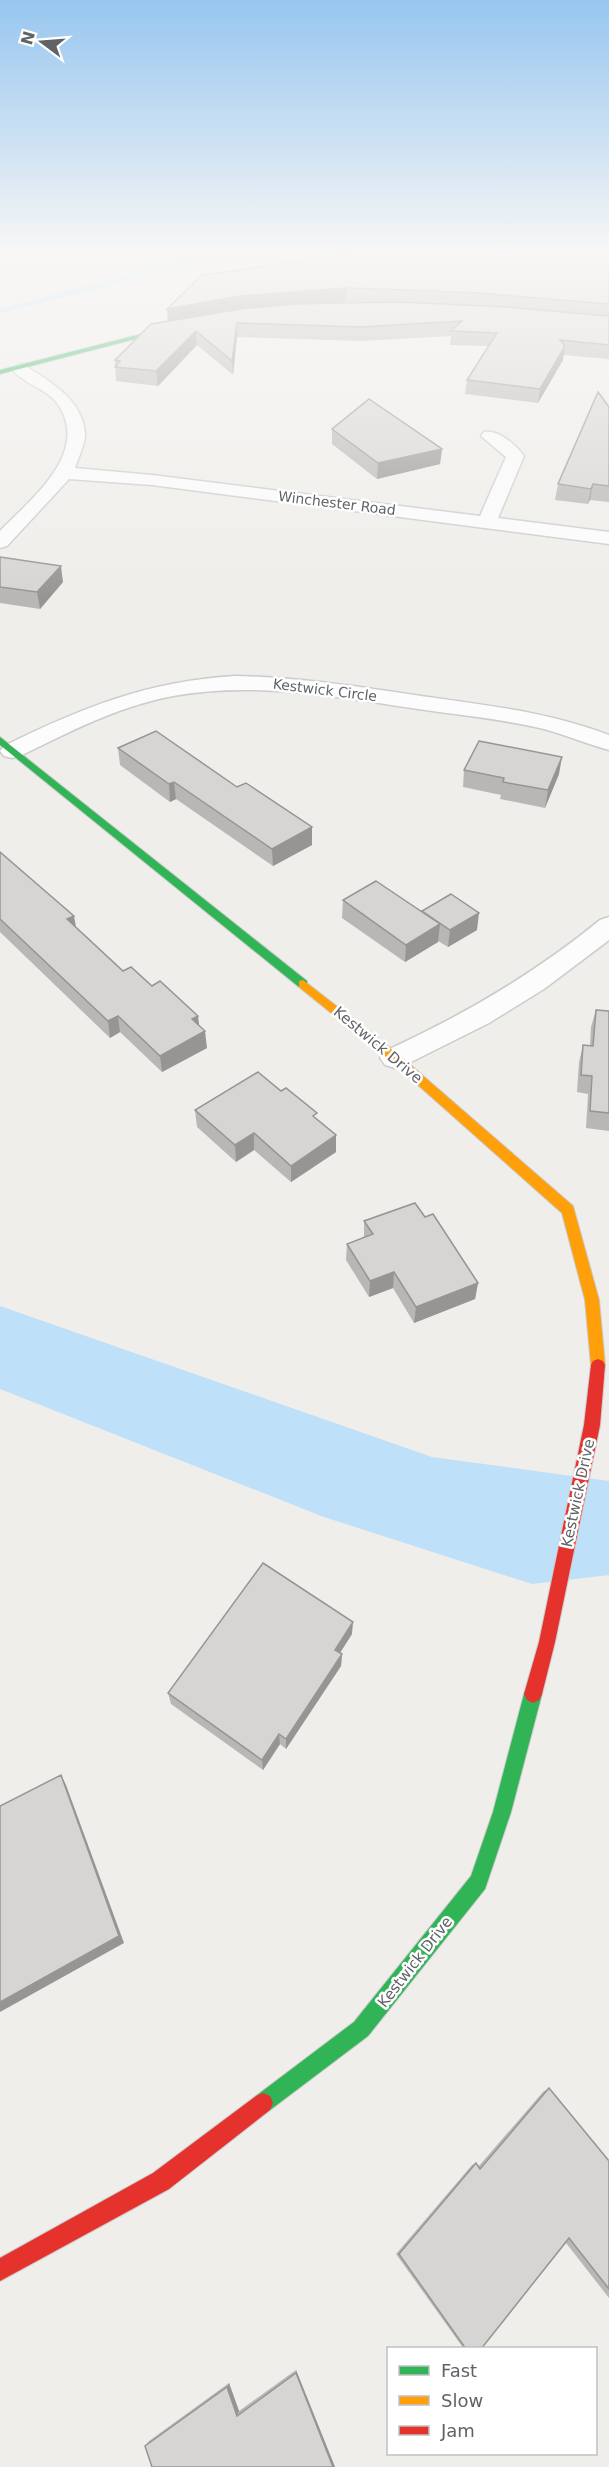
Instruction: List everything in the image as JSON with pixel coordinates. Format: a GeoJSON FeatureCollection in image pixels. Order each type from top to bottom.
{"type":"FeatureCollection","features":[{"type":"Feature","properties":{"kind":"street"},"geometry":{"type":"LineString","coordinates":[[0,372],[19,369]]}},
{"type":"Feature","properties":{"kind":"street"},"geometry":{"type":"LineString","coordinates":[[0,542],[65,473],[77,434],[71,414],[62,398],[20,369]]}},
{"type":"Feature","properties":{"kind":"street"},"geometry":{"type":"LineString","coordinates":[[487,522],[515,456],[490,436]]}},
{"type":"Feature","properties":{"kind":"street","name":"Winchester Road"},"geometry":{"type":"LineString","coordinates":[[65,473],[153,480],[609,538]]}},
{"type":"Feature","properties":{"kind":"street","name":"Kestwick Circle"},"geometry":{"type":"LineString","coordinates":[[6,745],[126,701],[163,691],[200,685],[280,682],[496,714],[581,733],[609,743]]}},
{"type":"Feature","properties":{"kind":"street","name":"Kestwick Drive"},"geometry":{"type":"LineString","coordinates":[[0,2270],[161,2181],[361,2029],[478,1882],[502,1812],[547,1642],[592,1425],[598,1362],[592,1300],[568,1210],[395,1058],[6,745]]}},
{"type":"Feature","properties":{"kind":"street"},"geometry":{"type":"LineString","coordinates":[[395,1058],[443,1037],[553,970],[609,926]]}},
{"type":"Feature","properties":{"kind":"water"},"geometry":{"type":"Polygon","coordinates":[[[0,1306],[432,1457],[609,1481],[609,1575],[532,1584],[324,1517],[0,1389],[0,1306]]]}},
{"type":"Feature","properties":{"kind":"building"},"geometry":{"type":"Polygon","coordinates":[[[474,369],[552,369],[540,389],[467,380],[474,369]]]}},
{"type":"Feature","properties":{"kind":"building"},"geometry":{"type":"Polygon","coordinates":[[[598,392],[609,407],[609,486],[593,484],[591,489],[558,484],[598,392]]]}},
{"type":"Feature","properties":{"kind":"building"},"geometry":{"type":"Polygon","coordinates":[[[369,399],[442,449],[378,463],[332,429],[369,399]]]}},
{"type":"Feature","properties":{"kind":"building"},"geometry":{"type":"Polygon","coordinates":[[[0,557],[61,566],[37,592],[0,587],[0,557]]]}},
{"type":"Feature","properties":{"kind":"building"},"geometry":{"type":"Polygon","coordinates":[[[156,731],[237,787],[246,783],[312,827],[272,849],[174,782],[169,784],[118,748],[156,731]]]}},
{"type":"Feature","properties":{"kind":"building"},"geometry":{"type":"Polygon","coordinates":[[[479,741],[562,757],[548,790],[503,782],[504,778],[464,770],[479,741]]]}},
{"type":"Feature","properties":{"kind":"building"},"geometry":{"type":"Polygon","coordinates":[[[0,852],[74,916],[67,919],[123,971],[131,967],[152,986],[160,981],[198,1016],[192,1019],[205,1031],[160,1056],[118,1016],[108,1021],[0,919],[0,852]]]}},
{"type":"Feature","properties":{"kind":"building"},"geometry":{"type":"Polygon","coordinates":[[[376,881],[440,924],[406,945],[343,900],[376,881]]]}},
{"type":"Feature","properties":{"kind":"building"},"geometry":{"type":"Polygon","coordinates":[[[451,894],[479,913],[450,930],[422,911],[451,894]]]}},
{"type":"Feature","properties":{"kind":"building"},"geometry":{"type":"Polygon","coordinates":[[[596,1010],[609,1011],[609,1113],[590,1111],[592,1076],[581,1075],[583,1045],[593,1046],[596,1010]]]}},
{"type":"Feature","properties":{"kind":"building"},"geometry":{"type":"Polygon","coordinates":[[[258,1072],[281,1091],[286,1088],[317,1113],[313,1116],[336,1135],[291,1166],[254,1133],[235,1145],[195,1110],[258,1072]]]}},
{"type":"Feature","properties":{"kind":"building"},"geometry":{"type":"Polygon","coordinates":[[[415,1203],[425,1217],[433,1214],[478,1283],[416,1307],[394,1272],[370,1281],[347,1244],[373,1234],[364,1221],[415,1203]]]}},
{"type":"Feature","properties":{"kind":"building"},"geometry":{"type":"Polygon","coordinates":[[[263,1563],[353,1622],[335,1650],[342,1654],[286,1739],[279,1734],[262,1760],[168,1693],[263,1563]]]}},
{"type":"Feature","properties":{"kind":"building"},"geometry":{"type":"Polygon","coordinates":[[[61,1775],[119,1936],[0,2002],[0,1806],[61,1775]]]}},
{"type":"Feature","properties":{"kind":"building"},"geometry":{"type":"Polygon","coordinates":[[[549,2088],[609,2161],[609,2289],[569,2238],[483,2347],[465,2347],[399,2254],[476,2163],[480,2169],[549,2088]]]}},
{"type":"Feature","properties":{"kind":"building"},"geometry":{"type":"Polygon","coordinates":[[[296,2373],[333,2467],[152,2467],[145,2446],[227,2387],[237,2416],[296,2373]]]}},
{"type":"Feature","properties":{"kind":"traffic: fast"},"geometry":{"type":"LineString","coordinates":[[0,372],[11,369]]}},
{"type":"Feature","properties":{"kind":"traffic: fast"},"geometry":{"type":"LineString","coordinates":[[0,740],[303,984]]}},
{"type":"Feature","properties":{"kind":"traffic: fast"},"geometry":{"type":"LineString","coordinates":[[263,2103],[361,2029],[478,1882],[502,1812],[533,1694]]}},
{"type":"Feature","properties":{"kind":"traffic: slow"},"geometry":{"type":"LineString","coordinates":[[303,984],[395,1058],[568,1210],[592,1300],[598,1365]]}},
{"type":"Feature","properties":{"kind":"traffic: jam"},"geometry":{"type":"LineString","coordinates":[[533,1694],[547,1642],[592,1425],[598,1365]]}},
{"type":"Feature","properties":{"kind":"traffic: jam"},"geometry":{"type":"LineString","coordinates":[[0,2270],[161,2181],[263,2103]]}}]}
